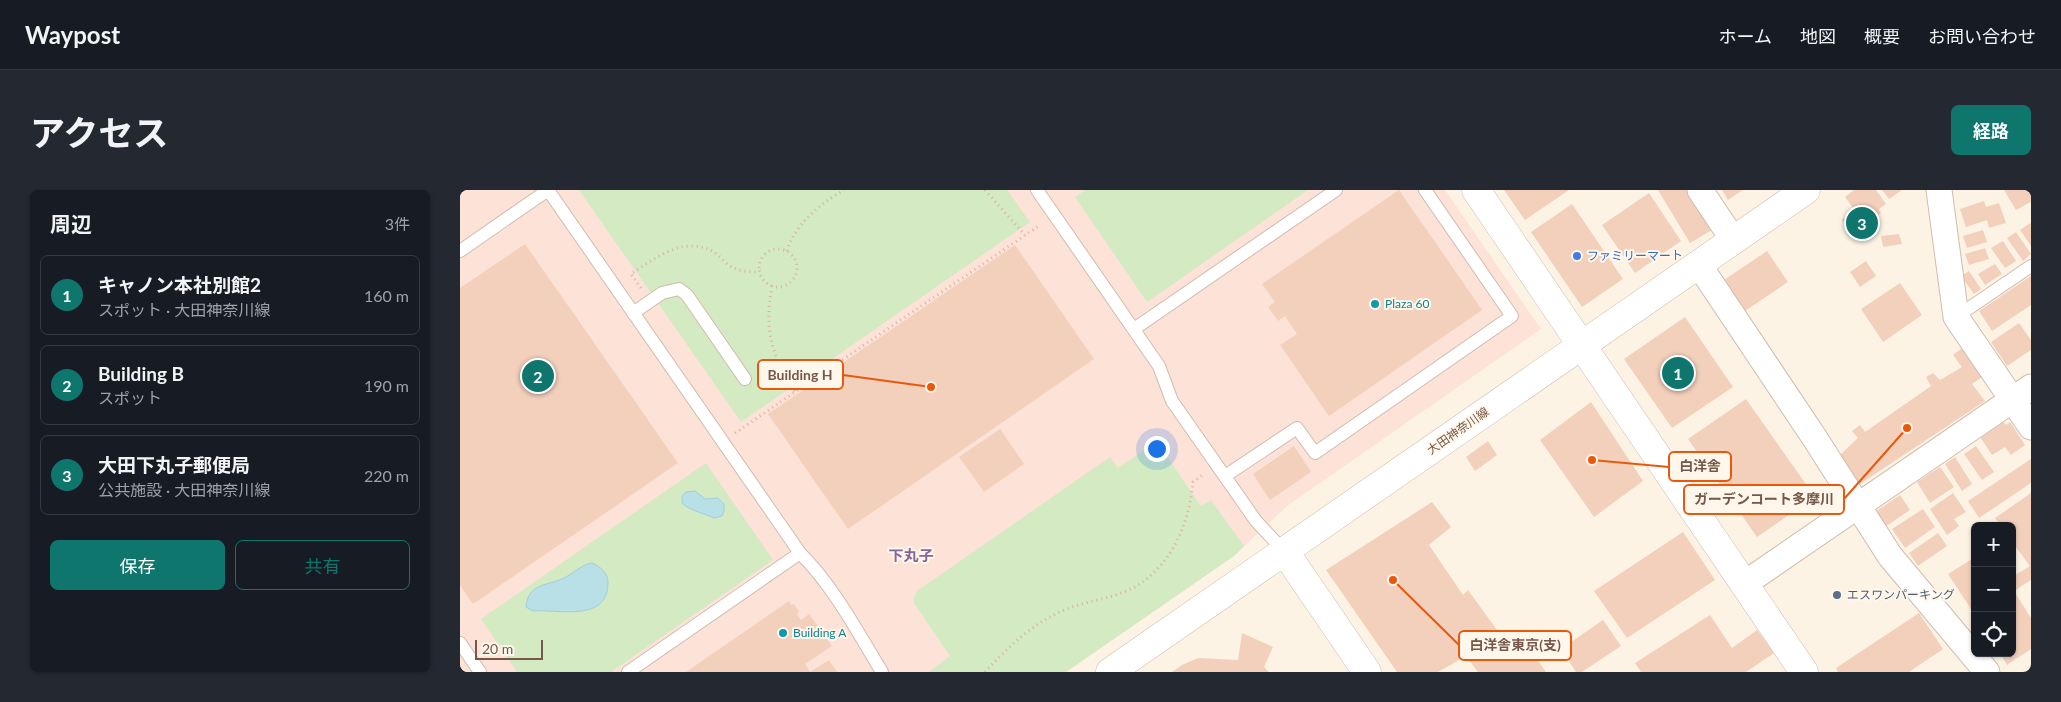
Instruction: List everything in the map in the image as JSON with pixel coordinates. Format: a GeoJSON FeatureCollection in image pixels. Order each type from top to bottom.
{"type":"FeatureCollection","features":[{"type":"Feature","properties":{"kind":"main road"},"geometry":{"type":"LineString","coordinates":[[1476,190],[1804,672]]}},
{"type":"Feature","properties":{"kind":"main road","name":"大田神奈川線"},"geometry":{"type":"LineString","coordinates":[[1110,672],[1699,266],[1806,190]]}},
{"type":"Feature","properties":{"kind":"main road"},"geometry":{"type":"LineString","coordinates":[[1285,552],[1367,672]]}},
{"type":"Feature","properties":{"kind":"street"},"geometry":{"type":"LineString","coordinates":[[1700,190],[1734,241]]}},
{"type":"Feature","properties":{"kind":"street"},"geometry":{"type":"LineString","coordinates":[[1940,190],[1956,317],[2022,394],[2031,427]]}},
{"type":"Feature","properties":{"kind":"street"},"geometry":{"type":"LineString","coordinates":[[1699,266],[1890,556],[1987,672]]}},
{"type":"Feature","properties":{"kind":"street"},"geometry":{"type":"LineString","coordinates":[[1744,584],[2022,394]]}},
{"type":"Feature","properties":{"kind":"lane"},"geometry":{"type":"LineString","coordinates":[[460,250],[548,190],[800,553],[821,576],[882,672]]}},
{"type":"Feature","properties":{"kind":"lane"},"geometry":{"type":"LineString","coordinates":[[1037,190],[1159,366],[1172,400],[1256,521],[1285,552]]}},
{"type":"Feature","properties":{"kind":"lane"},"geometry":{"type":"LineString","coordinates":[[1134,329],[1336,190]]}},
{"type":"Feature","properties":{"kind":"lane"},"geometry":{"type":"LineString","coordinates":[[1225,476],[1296,428],[1315,453],[1512,316],[1425,190]]}},
{"type":"Feature","properties":{"kind":"lane"},"geometry":{"type":"LineString","coordinates":[[1956,317],[2031,266]]}},
{"type":"Feature","properties":{"kind":"lane"},"geometry":{"type":"LineString","coordinates":[[633,313],[671,290],[679,289],[687,294],[745,379]]}},
{"type":"Feature","properties":{"kind":"lane"},"geometry":{"type":"LineString","coordinates":[[628,672],[800,553]]}},
{"type":"Feature","properties":{"kind":"lane"},"geometry":{"type":"LineString","coordinates":[[460,643],[480,672]]}},
{"type":"Feature","properties":{"kind":"path"},"geometry":{"type":"LineString","coordinates":[[787,251],[792,236],[802,223],[816,209],[844,190]]}},
{"type":"Feature","properties":{"kind":"path"},"geometry":{"type":"LineString","coordinates":[[985,190],[1025,235]]}},
{"type":"Feature","properties":{"kind":"path"},"geometry":{"type":"LineString","coordinates":[[722,442],[1054,215]]}},
{"type":"Feature","properties":{"kind":"path"},"geometry":{"type":"LineString","coordinates":[[650,301],[631,274],[670,250],[682,247],[705,249],[713,252],[736,269],[759,272]]}},
{"type":"Feature","properties":{"kind":"path"},"geometry":{"type":"LineString","coordinates":[[776,248],[787,251],[795,259],[796,275],[786,285],[772,286],[766,283],[759,272],[760,261],[764,254],[776,248]]}},
{"type":"Feature","properties":{"kind":"path"},"geometry":{"type":"LineString","coordinates":[[772,286],[768,310],[768,330],[777,358],[795,392]]}},
{"type":"Feature","properties":{"kind":"path"},"geometry":{"type":"LineString","coordinates":[[985,672],[1019,638],[1060,612],[1085,602],[1125,592],[1145,580],[1173,550],[1181,534],[1191,504],[1192,482],[1217,465]]}},
{"type":"Feature","properties":{"kind":"shaded area"},"geometry":{"type":"Polygon","coordinates":[[[460,190],[1445,190],[1541,329],[1287,506],[1234,556],[1066,672],[460,672],[460,190]]]}},
{"type":"Feature","properties":{"kind":"green space"},"geometry":{"type":"Polygon","coordinates":[[[579,190],[1007,190],[1030,222],[741,422],[579,190]]]}},
{"type":"Feature","properties":{"kind":"green space"},"geometry":{"type":"Polygon","coordinates":[[[1085,190],[1308,190],[1147,302],[1075,197],[1085,190]]]}},
{"type":"Feature","properties":{"kind":"green space"},"geometry":{"type":"Polygon","coordinates":[[[1155,443],[1159,445],[1201,506],[1211,500],[1244,546],[1234,556],[1066,672],[929,672],[950,656],[914,603],[917,591],[1110,457],[1118,468],[1155,443]]]}},
{"type":"Feature","properties":{"kind":"green space"},"geometry":{"type":"Polygon","coordinates":[[[706,463],[773,560],[611,672],[517,672],[481,619],[706,463]]]}},
{"type":"Feature","properties":{"kind":"water"},"geometry":{"type":"Polygon","coordinates":[[[695,491],[705,499],[718,498],[724,504],[722,516],[714,518],[685,506],[682,503],[682,496],[686,492],[695,491]]]}},
{"type":"Feature","properties":{"kind":"water"},"geometry":{"type":"Polygon","coordinates":[[[592,563],[603,571],[608,579],[606,596],[600,604],[591,609],[568,612],[533,611],[526,607],[530,593],[534,589],[564,578],[581,567],[592,563]]]}},
{"type":"Feature","properties":{"kind":"building","name":"Plaza 60"},"geometry":{"type":"Polygon","coordinates":[[[1399,190],[1482,310],[1329,416],[1280,345],[1297,334],[1285,316],[1278,321],[1268,307],[1275,302],[1262,284],[1399,190]]]}},
{"type":"Feature","properties":{"kind":"building"},"geometry":{"type":"Polygon","coordinates":[[[1504,190],[1569,190],[1525,220],[1504,190]]]}},
{"type":"Feature","properties":{"kind":"building"},"geometry":{"type":"Polygon","coordinates":[[[1658,190],[1688,190],[1712,230],[1690,243],[1658,190]]]}},
{"type":"Feature","properties":{"kind":"building"},"geometry":{"type":"Polygon","coordinates":[[[1722,190],[1743,190],[1728,200],[1722,190]]]}},
{"type":"Feature","properties":{"kind":"building"},"geometry":{"type":"Polygon","coordinates":[[[1854,190],[1876,190],[1886,204],[1879,209],[1881,213],[1869,222],[1860,209],[1856,212],[1845,197],[1854,190]]]}},
{"type":"Feature","properties":{"kind":"building"},"geometry":{"type":"Polygon","coordinates":[[[1882,190],[1902,190],[1889,199],[1882,190]]]}},
{"type":"Feature","properties":{"kind":"building"},"geometry":{"type":"Polygon","coordinates":[[[2004,190],[2031,190],[2031,202],[2016,210],[2004,190]]]}},
{"type":"Feature","properties":{"kind":"building"},"geometry":{"type":"Polygon","coordinates":[[[1649,193],[1681,241],[1635,273],[1602,225],[1649,193]]]}},
{"type":"Feature","properties":{"kind":"building"},"geometry":{"type":"Polygon","coordinates":[[[1984,201],[1986,207],[1999,203],[2006,223],[1989,228],[1987,220],[1966,227],[1960,209],[1984,201]]]}},
{"type":"Feature","properties":{"kind":"building","name":"ファミリーマート"},"geometry":{"type":"Polygon","coordinates":[[[1572,204],[1623,279],[1582,307],[1531,232],[1572,204]]]}},
{"type":"Feature","properties":{"kind":"building"},"geometry":{"type":"Polygon","coordinates":[[[1855,210],[1867,226],[1853,236],[1842,220],[1855,210]]]}},
{"type":"Feature","properties":{"kind":"building"},"geometry":{"type":"Polygon","coordinates":[[[2030,223],[2031,225],[2031,246],[2020,230],[2030,223]]]}},
{"type":"Feature","properties":{"kind":"building"},"geometry":{"type":"Polygon","coordinates":[[[1983,230],[1987,242],[1967,248],[1963,236],[1983,230]]]}},
{"type":"Feature","properties":{"kind":"building"},"geometry":{"type":"Polygon","coordinates":[[[2016,232],[2031,254],[2023,261],[2007,238],[2016,232]]]}},
{"type":"Feature","properties":{"kind":"building"},"geometry":{"type":"Polygon","coordinates":[[[1899,234],[1902,244],[1883,247],[1881,236],[1899,234]]]}},
{"type":"Feature","properties":{"kind":"building"},"geometry":{"type":"Polygon","coordinates":[[[2003,241],[2016,261],[2005,268],[1991,248],[2003,241]]]}},
{"type":"Feature","properties":{"kind":"building"},"geometry":{"type":"Polygon","coordinates":[[[525,244],[678,463],[473,604],[460,585],[460,288],[525,244]]]}},
{"type":"Feature","properties":{"kind":"building"},"geometry":{"type":"Polygon","coordinates":[[[1015,245],[1094,359],[848,529],[768,414],[1015,245]]]}},
{"type":"Feature","properties":{"kind":"building"},"geometry":{"type":"Polygon","coordinates":[[[1985,248],[1989,259],[1969,265],[1965,254],[1985,248]]]}},
{"type":"Feature","properties":{"kind":"building"},"geometry":{"type":"Polygon","coordinates":[[[1767,251],[1788,282],[1745,311],[1724,280],[1767,251]]]}},
{"type":"Feature","properties":{"kind":"building"},"geometry":{"type":"Polygon","coordinates":[[[1866,261],[1876,276],[1860,287],[1850,272],[1866,261]]]}},
{"type":"Feature","properties":{"kind":"building"},"geometry":{"type":"Polygon","coordinates":[[[1995,264],[2002,274],[1985,285],[1978,274],[1995,264]]]}},
{"type":"Feature","properties":{"kind":"building"},"geometry":{"type":"Polygon","coordinates":[[[1969,271],[1981,289],[1974,294],[1961,276],[1969,271]]]}},
{"type":"Feature","properties":{"kind":"building"},"geometry":{"type":"Polygon","coordinates":[[[2031,276],[2031,305],[1992,331],[1979,311],[2031,276]]]}},
{"type":"Feature","properties":{"kind":"building"},"geometry":{"type":"Polygon","coordinates":[[[1900,283],[1922,315],[1883,342],[1861,309],[1900,283]]]}},
{"type":"Feature","properties":{"kind":"building"},"geometry":{"type":"Polygon","coordinates":[[[1685,317],[1733,387],[1672,428],[1624,359],[1685,317]]]}},
{"type":"Feature","properties":{"kind":"building"},"geometry":{"type":"Polygon","coordinates":[[[2019,323],[2031,340],[2031,350],[2007,366],[1991,342],[2019,323]]]}},
{"type":"Feature","properties":{"kind":"building"},"geometry":{"type":"Polygon","coordinates":[[[1962,348],[1982,377],[1972,384],[1985,401],[1860,484],[1840,455],[1858,438],[1852,431],[1860,425],[1865,432],[1931,386],[1926,377],[1933,373],[1940,380],[1962,367],[1953,355],[1962,348]]]}},
{"type":"Feature","properties":{"kind":"building"},"geometry":{"type":"Polygon","coordinates":[[[1746,399],[1815,497],[1757,537],[1688,439],[1746,399]]]}},
{"type":"Feature","properties":{"kind":"building"},"geometry":{"type":"Polygon","coordinates":[[[1591,402],[1643,481],[1594,517],[1540,440],[1591,402]]]}},
{"type":"Feature","properties":{"kind":"building"},"geometry":{"type":"Polygon","coordinates":[[[2004,422],[2006,425],[2010,422],[2025,445],[2011,455],[2005,447],[1992,455],[1980,437],[2004,422]]]}},
{"type":"Feature","properties":{"kind":"building"},"geometry":{"type":"Polygon","coordinates":[[[1000,429],[1024,464],[984,492],[959,457],[1000,429]]]}},
{"type":"Feature","properties":{"kind":"building"},"geometry":{"type":"Polygon","coordinates":[[[1488,441],[1497,455],[1475,471],[1466,457],[1488,441]]]}},
{"type":"Feature","properties":{"kind":"building"},"geometry":{"type":"Polygon","coordinates":[[[1294,446],[1311,472],[1270,500],[1253,474],[1294,446]]]}},
{"type":"Feature","properties":{"kind":"building"},"geometry":{"type":"Polygon","coordinates":[[[1976,446],[1994,472],[1982,480],[1964,454],[1976,446]]]}},
{"type":"Feature","properties":{"kind":"building"},"geometry":{"type":"Polygon","coordinates":[[[1955,457],[1972,484],[1962,491],[1945,464],[1955,457]]]}},
{"type":"Feature","properties":{"kind":"building"},"geometry":{"type":"Polygon","coordinates":[[[2031,459],[2031,483],[1979,518],[1968,501],[2031,459]]]}},
{"type":"Feature","properties":{"kind":"building"},"geometry":{"type":"Polygon","coordinates":[[[1940,467],[1954,487],[1930,503],[1917,482],[1940,467]]]}},
{"type":"Feature","properties":{"kind":"building"},"geometry":{"type":"Polygon","coordinates":[[[1953,493],[1966,512],[1954,519],[1959,526],[1947,535],[1930,509],[1953,493]]]}},
{"type":"Feature","properties":{"kind":"building"},"geometry":{"type":"Polygon","coordinates":[[[2031,493],[2031,580],[2016,590],[2016,575],[2030,566],[2016,547],[2016,522],[1998,522],[1995,518],[2031,493]]]}},
{"type":"Feature","properties":{"kind":"building"},"geometry":{"type":"Polygon","coordinates":[[[1900,495],[1910,510],[1882,529],[1872,514],[1900,495]]]}},
{"type":"Feature","properties":{"kind":"building"},"geometry":{"type":"Polygon","coordinates":[[[1432,502],[1451,527],[1429,545],[1463,595],[1468,590],[1513,652],[1525,642],[1546,672],[1478,672],[1466,656],[1438,672],[1397,672],[1326,570],[1432,502]]]}},
{"type":"Feature","properties":{"kind":"building"},"geometry":{"type":"Polygon","coordinates":[[[1923,509],[1935,527],[1905,548],[1892,529],[1923,509]]]}},
{"type":"Feature","properties":{"kind":"building"},"geometry":{"type":"Polygon","coordinates":[[[1683,532],[1715,580],[1627,638],[1594,591],[1683,532]]]}},
{"type":"Feature","properties":{"kind":"building"},"geometry":{"type":"Polygon","coordinates":[[[1938,533],[1947,546],[1918,566],[1909,553],[1938,533]]]}},
{"type":"Feature","properties":{"kind":"building"},"geometry":{"type":"Polygon","coordinates":[[[1971,560],[1971,609],[1948,574],[1971,560]]]}},
{"type":"Feature","properties":{"kind":"building"},"geometry":{"type":"Polygon","coordinates":[[[2016,594],[2031,618],[2031,649],[2007,665],[2002,657],[2016,657],[2016,594]]]}},
{"type":"Feature","properties":{"kind":"building","name":"Building A"},"geometry":{"type":"Polygon","coordinates":[[[789,601],[791,605],[794,604],[801,620],[809,614],[832,646],[805,664],[810,672],[686,672],[789,601]]]}},
{"type":"Feature","properties":{"kind":"building"},"geometry":{"type":"Polygon","coordinates":[[[1919,613],[1943,649],[1909,672],[1838,672],[1836,668],[1919,613]]]}},
{"type":"Feature","properties":{"kind":"building"},"geometry":{"type":"Polygon","coordinates":[[[1710,615],[1732,648],[1757,630],[1774,653],[1746,672],[1641,672],[1635,663],[1710,615]]]}},
{"type":"Feature","properties":{"kind":"building"},"geometry":{"type":"Polygon","coordinates":[[[1603,620],[1621,646],[1582,672],[1576,672],[1561,649],[1603,620]]]}},
{"type":"Feature","properties":{"kind":"building"},"geometry":{"type":"Polygon","coordinates":[[[1242,633],[1273,647],[1264,667],[1269,672],[1172,672],[1198,658],[1238,660],[1242,633]]]}},
{"type":"Feature","properties":{"kind":"building","name":"Building A"},"geometry":{"type":"Polygon","coordinates":[[[829,660],[837,672],[810,672],[829,660]]]}},
{"type":"Feature","properties":{"kind":"place","name":"大田下丸子郵便局"},"geometry":{"type":"Point","coordinates":[1862,223]}},
{"type":"Feature","properties":{"kind":"place","name":"ファミリーマート"},"geometry":{"type":"Point","coordinates":[1577,256]}},
{"type":"Feature","properties":{"kind":"place","name":"Plaza 60"},"geometry":{"type":"Point","coordinates":[1375,304]}},
{"type":"Feature","properties":{"kind":"place","name":"キャノン本社別館2"},"geometry":{"type":"Point","coordinates":[1678,373]}},
{"type":"Feature","properties":{"kind":"place","name":"Building B"},"geometry":{"type":"Point","coordinates":[538,376]}},
{"type":"Feature","properties":{"kind":"place","name":"Building H"},"geometry":{"type":"Point","coordinates":[931,387]}},
{"type":"Feature","properties":{"kind":"place","name":"ガーデンコート多摩川"},"geometry":{"type":"Point","coordinates":[1907,428]}},
{"type":"Feature","properties":{"kind":"place","name":"白洋舎"},"geometry":{"type":"Point","coordinates":[1592,460]}},
{"type":"Feature","properties":{"kind":"place","name":"白洋舎東京(支)"},"geometry":{"type":"Point","coordinates":[1393,580]}},
{"type":"Feature","properties":{"kind":"place","name":"エスワンパーキング"},"geometry":{"type":"Point","coordinates":[1837,595]}},
{"type":"Feature","properties":{"kind":"place","name":"Building A"},"geometry":{"type":"Point","coordinates":[783,633]}},
{"type":"Feature","properties":{"kind":"district","name":"下丸子"},"geometry":{"type":"Point","coordinates":[911,556]}}]}
